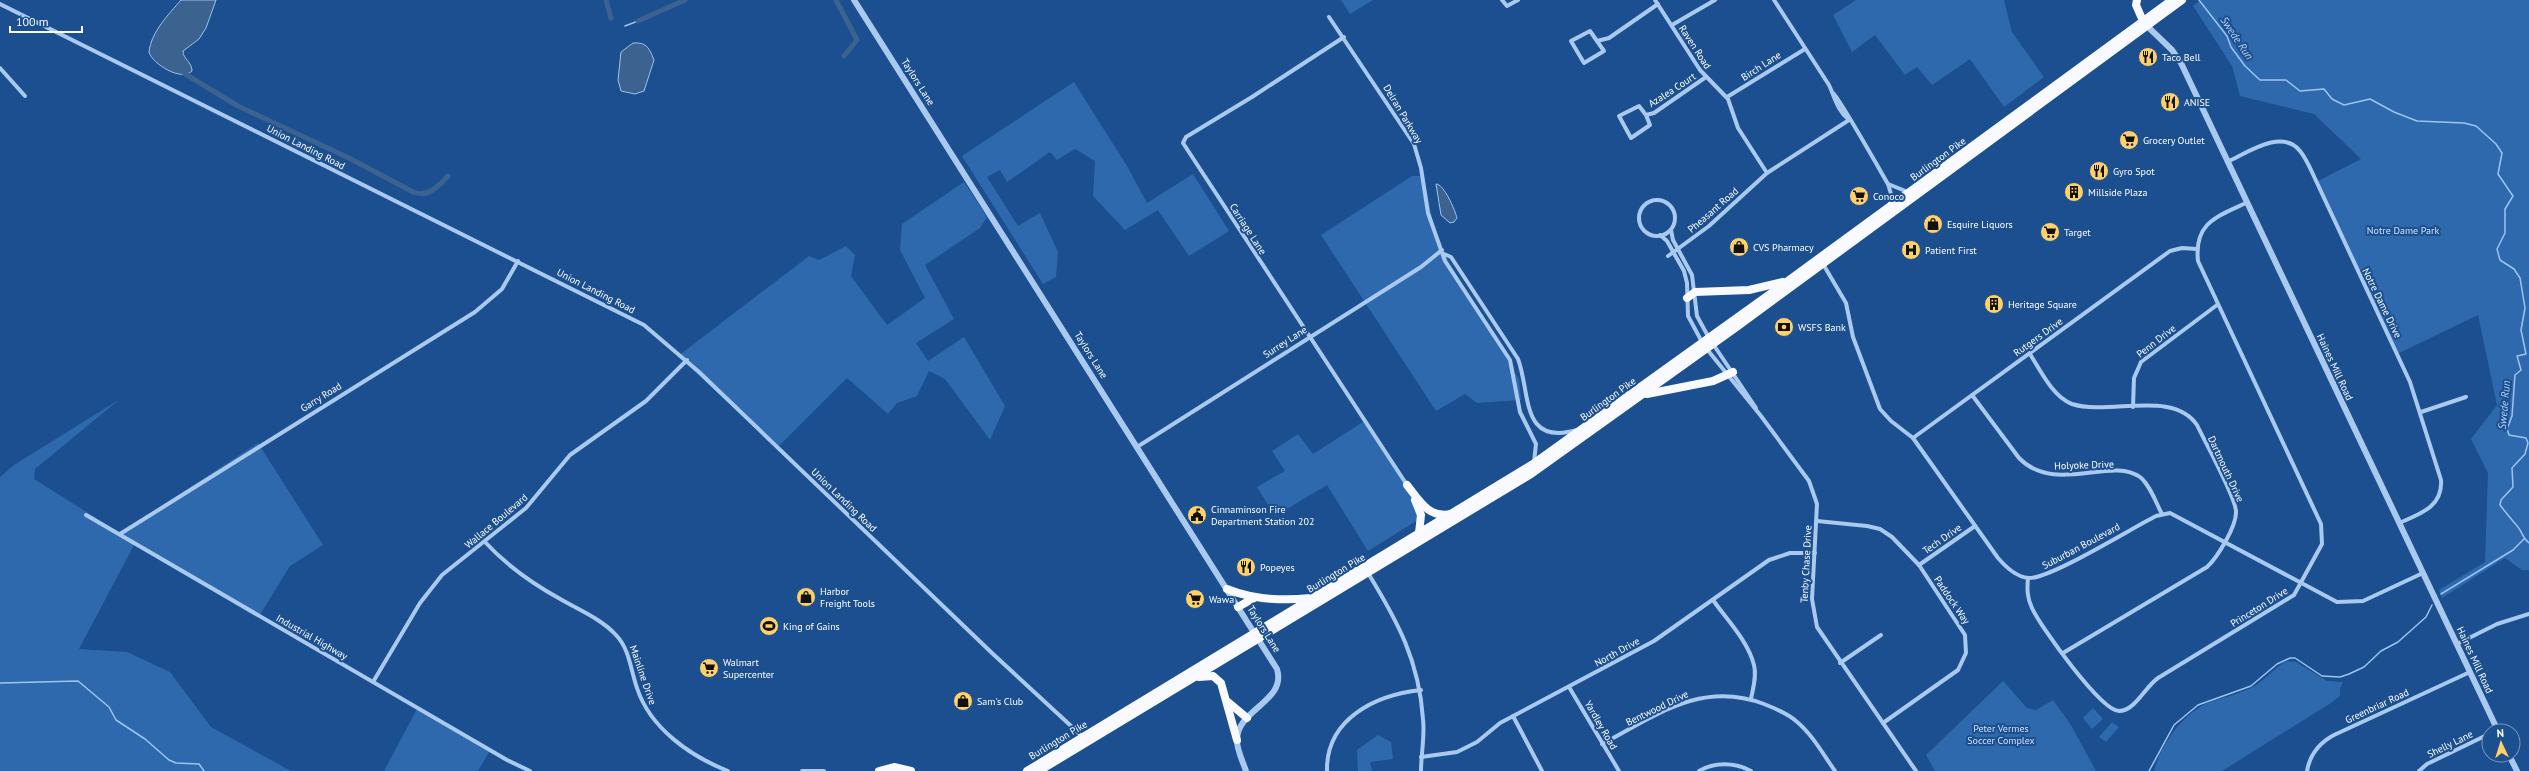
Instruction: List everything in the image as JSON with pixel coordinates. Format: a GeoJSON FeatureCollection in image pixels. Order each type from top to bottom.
{"type":"FeatureCollection","features":[{"type":"Feature","properties":{"kind":"highway"},"geometry":{"type":"LineString","coordinates":[[2137,0],[2136,5],[2145,23]]}},
{"type":"Feature","properties":{"kind":"highway","name":"Burlington Pike"},"geometry":{"type":"LineString","coordinates":[[1039,771],[1196,677],[1314,598],[1533,464],[1823,264],[2145,23],[2172,0]]}},
{"type":"Feature","properties":{"kind":"highway","name":"Burlington Pike"},"geometry":{"type":"LineString","coordinates":[[1027,771],[1083,737],[1368,573],[1531,474],[1643,395],[1790,280],[1890,206],[2145,23],[2182,0]]}},
{"type":"Feature","properties":{"kind":"highway"},"geometry":{"type":"LineString","coordinates":[[1687,298],[1695,292],[1749,290],[1790,280]]}},
{"type":"Feature","properties":{"kind":"highway"},"geometry":{"type":"LineString","coordinates":[[1643,395],[1666,389],[1713,381],[1731,374]]}},
{"type":"Feature","properties":{"kind":"highway"},"geometry":{"type":"LineString","coordinates":[[1407,485],[1433,513],[1444,515],[1456,512]]}},
{"type":"Feature","properties":{"kind":"highway"},"geometry":{"type":"LineString","coordinates":[[1407,485],[1421,512],[1422,524],[1419,533]]}},
{"type":"Feature","properties":{"kind":"highway"},"geometry":{"type":"LineString","coordinates":[[1227,589],[1243,595],[1257,597],[1289,600],[1314,598]]}},
{"type":"Feature","properties":{"kind":"highway"},"geometry":{"type":"LineString","coordinates":[[1238,607],[1248,600],[1257,597]]}},
{"type":"Feature","properties":{"kind":"highway"},"geometry":{"type":"LineString","coordinates":[[1196,677],[1213,676],[1218,679],[1226,700],[1237,740]]}},
{"type":"Feature","properties":{"kind":"highway"},"geometry":{"type":"LineString","coordinates":[[1226,700],[1232,708],[1247,718]]}},
{"type":"Feature","properties":{"kind":"highway"},"geometry":{"type":"LineString","coordinates":[[879,771],[894,767],[911,771]]}},
{"type":"Feature","properties":{"kind":"street","name":"Taylors Lane"},"geometry":{"type":"LineString","coordinates":[[854,0],[1257,636],[1280,676],[1274,693],[1247,718]]}},
{"type":"Feature","properties":{"kind":"street"},"geometry":{"type":"LineString","coordinates":[[1502,0],[1507,6],[1518,0]]}},
{"type":"Feature","properties":{"kind":"street","name":"Raven Road"},"geometry":{"type":"LineString","coordinates":[[1656,0],[1706,77],[1727,98]]}},
{"type":"Feature","properties":{"kind":"street"},"geometry":{"type":"LineString","coordinates":[[1672,25],[1715,0]]}},
{"type":"Feature","properties":{"kind":"street"},"geometry":{"type":"LineString","coordinates":[[1774,0],[1833,93],[1839,99],[1849,120],[1888,184],[1891,194],[1890,206]]}},
{"type":"Feature","properties":{"kind":"street"},"geometry":{"type":"LineString","coordinates":[[1597,41],[1609,38],[1658,4]]}},
{"type":"Feature","properties":{"kind":"street","name":"Union Landing Road"},"geometry":{"type":"LineString","coordinates":[[1,6],[518,261],[644,325],[687,360],[994,654],[1083,737]]}},
{"type":"Feature","properties":{"kind":"street","name":"Delran Parkway"},"geometry":{"type":"LineString","coordinates":[[1329,17],[1344,37],[1414,144],[1420,164],[1428,213],[1445,261],[1510,360],[1520,412],[1536,444],[1537,454],[1533,464]]}},
{"type":"Feature","properties":{"kind":"street","name":"Haines Mill Road"},"geometry":{"type":"LineString","coordinates":[[2145,23],[2172,50],[2180,63],[2493,723]]}},
{"type":"Feature","properties":{"kind":"street"},"geometry":{"type":"LineString","coordinates":[[1590,31],[1597,41],[1604,51],[1584,63],[1571,41],[1590,31]]}},
{"type":"Feature","properties":{"kind":"street","name":"Carriage Lane"},"geometry":{"type":"LineString","coordinates":[[1344,37],[1183,141],[1309,337],[1407,485]]}},
{"type":"Feature","properties":{"kind":"street","name":"Birch Lane"},"geometry":{"type":"LineString","coordinates":[[1727,98],[1805,49]]}},
{"type":"Feature","properties":{"kind":"street"},"geometry":{"type":"LineString","coordinates":[[0,68],[25,96]]}},
{"type":"Feature","properties":{"kind":"street","name":"Azalea Court"},"geometry":{"type":"LineString","coordinates":[[1646,115],[1658,110],[1706,77]]}},
{"type":"Feature","properties":{"kind":"street"},"geometry":{"type":"LineString","coordinates":[[1727,98],[1739,131],[1767,174]]}},
{"type":"Feature","properties":{"kind":"street","name":"Azalea Court"},"geometry":{"type":"LineString","coordinates":[[1639,106],[1646,115],[1650,125],[1631,138],[1619,116],[1639,106]]}},
{"type":"Feature","properties":{"kind":"street","name":"Pheasant Road"},"geometry":{"type":"LineString","coordinates":[[1668,256],[1709,226],[1767,174],[1849,120]]}},
{"type":"Feature","properties":{"kind":"street","name":"Notre Dame Drive"},"geometry":{"type":"LineString","coordinates":[[2227,163],[2274,142],[2289,143],[2300,151],[2397,350],[2421,412],[2435,455],[2442,488],[2432,507],[2399,523]]}},
{"type":"Feature","properties":{"kind":"street"},"geometry":{"type":"LineString","coordinates":[[1888,184],[1903,192],[1910,192]]}},
{"type":"Feature","properties":{"kind":"street"},"geometry":{"type":"LineString","coordinates":[[1658,201],[1670,208],[1674,219],[1672,240],[1679,248],[1692,274],[1697,316],[1708,343],[1689,320],[1686,278],[1674,252],[1664,237],[1646,232],[1640,225],[1640,211],[1648,202],[1658,201]]}},
{"type":"Feature","properties":{"kind":"street"},"geometry":{"type":"LineString","coordinates":[[2197,249],[2200,235],[2210,222],[2246,203]]}},
{"type":"Feature","properties":{"kind":"street"},"geometry":{"type":"LineString","coordinates":[[1660,235],[1672,230]]}},
{"type":"Feature","properties":{"kind":"street","name":"Rutgers Drive"},"geometry":{"type":"LineString","coordinates":[[1913,438],[2170,251],[2182,248],[2197,249]]}},
{"type":"Feature","properties":{"kind":"street","name":"Princeton Drive"},"geometry":{"type":"LineString","coordinates":[[2028,578],[2027,595],[2032,609],[2063,653],[2102,702],[2113,710],[2125,710],[2132,705],[2147,686],[2158,678],[2289,600],[2301,584],[2322,544],[2321,524],[2202,273],[2197,249]]}},
{"type":"Feature","properties":{"kind":"street","name":"Surrey Lane"},"geometry":{"type":"LineString","coordinates":[[1137,447],[1443,252]]}},
{"type":"Feature","properties":{"kind":"street","name":"Delran Parkway"},"geometry":{"type":"LineString","coordinates":[[1443,252],[1452,257],[1518,359],[1523,374],[1528,406],[1536,425],[1547,432],[1559,433],[1588,426]]}},
{"type":"Feature","properties":{"kind":"street","name":"Garry Road"},"geometry":{"type":"LineString","coordinates":[[120,534],[475,312],[502,288],[518,261]]}},
{"type":"Feature","properties":{"kind":"street"},"geometry":{"type":"LineString","coordinates":[[1823,264],[1846,303],[1853,337],[1880,409],[1890,421],[1913,438],[1975,526],[2006,566],[2014,572],[2028,578]]}},
{"type":"Feature","properties":{"kind":"street","name":"Penn Drive"},"geometry":{"type":"LineString","coordinates":[[2133,407],[2134,378],[2141,362],[2218,305]]}},
{"type":"Feature","properties":{"kind":"street","name":"Tenby Chase Drive"},"geometry":{"type":"LineString","coordinates":[[1708,343],[1808,481],[1817,504],[1812,599],[1814,618],[1821,635],[1914,770]]}},
{"type":"Feature","properties":{"kind":"street","name":"Tenby Chase Drive"},"geometry":{"type":"LineString","coordinates":[[1708,343],[1731,374]]}},
{"type":"Feature","properties":{"kind":"street","name":"Dartmouth Drive"},"geometry":{"type":"LineString","coordinates":[[2030,354],[2058,393],[2072,404],[2091,407],[2178,409],[2193,420],[2236,508],[2234,524],[2207,567],[2063,653]]}},
{"type":"Feature","properties":{"kind":"street","name":"Wallace Boulevard"},"geometry":{"type":"LineString","coordinates":[[372,682],[432,586],[447,571],[485,542],[531,503],[570,455],[642,404],[687,360]]}},
{"type":"Feature","properties":{"kind":"street","name":"Holyoke Drive"},"geometry":{"type":"LineString","coordinates":[[1972,395],[2018,458],[2028,467],[2053,475],[2131,473],[2145,483],[2162,514]]}},
{"type":"Feature","properties":{"kind":"street"},"geometry":{"type":"LineString","coordinates":[[2421,412],[2466,397]]}},
{"type":"Feature","properties":{"kind":"street"},"geometry":{"type":"LineString","coordinates":[[2162,514],[2176,515],[2330,600],[2350,603],[2363,601],[2423,573]]}},
{"type":"Feature","properties":{"kind":"street","name":"Suburban Boulevard"},"geometry":{"type":"LineString","coordinates":[[2028,578],[2049,573],[2162,514]]}},
{"type":"Feature","properties":{"kind":"street","name":"Industrial Highway"},"geometry":{"type":"LineString","coordinates":[[86,515],[372,682],[530,771]]}},
{"type":"Feature","properties":{"kind":"street","name":"Paddock Way"},"geometry":{"type":"LineString","coordinates":[[1817,521],[1855,524],[1880,529],[1898,541],[1919,565],[1960,625],[1965,636],[1966,653],[1958,670],[1883,723]]}},
{"type":"Feature","properties":{"kind":"street","name":"Tech Drive"},"geometry":{"type":"LineString","coordinates":[[1919,565],[1975,526]]}},
{"type":"Feature","properties":{"kind":"street","name":"Mainline Drive"},"geometry":{"type":"LineString","coordinates":[[485,542],[499,557],[524,577],[605,623],[626,647],[641,701],[648,714],[670,736],[693,753],[728,771]]}},
{"type":"Feature","properties":{"kind":"street","name":"North Drive"},"geometry":{"type":"LineString","coordinates":[[1421,757],[1458,752],[1513,716],[1638,650],[1713,600],[1769,560],[1790,553],[1815,553]]}},
{"type":"Feature","properties":{"kind":"street"},"geometry":{"type":"LineString","coordinates":[[1368,573],[1397,620],[1412,654],[1421,690],[1424,721],[1421,771]]}},
{"type":"Feature","properties":{"kind":"street"},"geometry":{"type":"LineString","coordinates":[[1713,600],[1745,645],[1754,666],[1755,680],[1751,699]]}},
{"type":"Feature","properties":{"kind":"street"},"geometry":{"type":"LineString","coordinates":[[2457,644],[2497,624],[2529,614]]}},
{"type":"Feature","properties":{"kind":"street"},"geometry":{"type":"LineString","coordinates":[[1840,663],[1881,635]]}},
{"type":"Feature","properties":{"kind":"street","name":"Greenbriar Road"},"geometry":{"type":"LineString","coordinates":[[2307,771],[2312,755],[2328,738],[2470,672]]}},
{"type":"Feature","properties":{"kind":"street","name":"Yardley Road"},"geometry":{"type":"LineString","coordinates":[[1569,687],[1619,771]]}},
{"type":"Feature","properties":{"kind":"street"},"geometry":{"type":"LineString","coordinates":[[1327,771],[1330,743],[1346,721],[1373,702],[1391,695],[1421,690]]}},
{"type":"Feature","properties":{"kind":"street","name":"Bentwood Drive"},"geometry":{"type":"LineString","coordinates":[[1602,744],[1671,708],[1694,698],[1725,695],[1751,699],[1774,708],[1796,721],[1814,740],[1835,771]]}},
{"type":"Feature","properties":{"kind":"street"},"geometry":{"type":"LineString","coordinates":[[1513,716],[1542,771]]}},
{"type":"Feature","properties":{"kind":"street"},"geometry":{"type":"LineString","coordinates":[[1246,771],[1237,740],[1247,718]]}},
{"type":"Feature","properties":{"kind":"street","name":"Shelly Lane"},"geometry":{"type":"LineString","coordinates":[[2419,771],[2427,764],[2481,738]]}},
{"type":"Feature","properties":{"kind":"street"},"geometry":{"type":"LineString","coordinates":[[1699,771],[1715,765],[1728,764],[1751,771]]}},
{"type":"Feature","properties":{"kind":"street"},"geometry":{"type":"LineString","coordinates":[[802,771],[824,771]]}},
{"type":"Feature","properties":{"kind":"green space"},"geometry":{"type":"Polygon","coordinates":[[[1341,0],[1373,0],[1350,14],[1341,0]]]}},
{"type":"Feature","properties":{"kind":"green space"},"geometry":{"type":"Polygon","coordinates":[[[1856,0],[2004,0],[2012,32],[2044,77],[2004,107],[1970,59],[1932,85],[1917,67],[1905,75],[1875,35],[1852,52],[1833,15],[1856,0]]]}},
{"type":"Feature","properties":{"kind":"green space","name":"Notre Dame Park"},"geometry":{"type":"Polygon","coordinates":[[[2201,0],[2529,0],[2529,570],[2522,570],[2505,558],[2442,598],[2439,590],[2485,562],[2488,473],[2471,439],[2497,405],[2478,315],[2397,354],[2316,182],[2361,159],[2314,114],[2240,96],[2232,66],[2193,6],[2201,0]]]}},
{"type":"Feature","properties":{"kind":"green space"},"geometry":{"type":"Polygon","coordinates":[[[1074,82],[1127,166],[1147,203],[1193,174],[1229,231],[1189,256],[1158,210],[1125,230],[1093,196],[1095,161],[1075,149],[1057,160],[1050,152],[1007,182],[1000,170],[987,177],[1018,226],[1040,213],[1058,252],[1056,277],[1043,284],[962,156],[1074,82]]]}},
{"type":"Feature","properties":{"kind":"green space"},"geometry":{"type":"Polygon","coordinates":[[[1412,176],[1424,176],[1435,234],[1442,250],[1519,379],[1521,400],[1477,403],[1465,394],[1436,411],[1321,235],[1412,176]]]}},
{"type":"Feature","properties":{"kind":"green space"},"geometry":{"type":"Polygon","coordinates":[[[964,182],[987,217],[980,228],[925,265],[954,319],[916,343],[928,361],[964,337],[1005,406],[990,440],[945,379],[929,371],[917,396],[897,403],[888,414],[847,378],[777,448],[678,356],[809,256],[819,260],[846,246],[855,255],[851,276],[887,325],[925,298],[900,250],[902,224],[964,182]]]}},
{"type":"Feature","properties":{"kind":"green space"},"geometry":{"type":"Polygon","coordinates":[[[120,399],[35,469],[34,479],[120,533],[258,443],[323,545],[290,566],[258,618],[134,545],[79,649],[127,652],[170,672],[211,727],[291,771],[0,771],[0,477],[14,465],[120,399]]]}},
{"type":"Feature","properties":{"kind":"green space"},"geometry":{"type":"Polygon","coordinates":[[[1366,420],[1426,515],[1368,551],[1327,485],[1275,516],[1257,487],[1285,471],[1272,451],[1298,434],[1313,454],[1366,420]]]}},
{"type":"Feature","properties":{"kind":"green space"},"geometry":{"type":"Polygon","coordinates":[[[2287,661],[2296,662],[2327,681],[2343,682],[2340,689],[2340,696],[2222,771],[2154,771],[2162,750],[2174,730],[2191,714],[2210,702],[2237,694],[2253,687],[2287,661]]]}},
{"type":"Feature","properties":{"kind":"green space","name":"Peter Vermes Soccer Complex"},"geometry":{"type":"Polygon","coordinates":[[[2003,681],[2027,708],[2036,710],[2053,700],[2071,725],[2096,771],[1935,771],[1926,755],[2003,681]]]}},
{"type":"Feature","properties":{"kind":"green space"},"geometry":{"type":"Polygon","coordinates":[[[2093,708],[2103,719],[2092,729],[2083,718],[2093,708]]]}},
{"type":"Feature","properties":{"kind":"green space"},"geometry":{"type":"Polygon","coordinates":[[[417,709],[489,752],[478,771],[384,771],[417,709]]]}},
{"type":"Feature","properties":{"kind":"green space"},"geometry":{"type":"Polygon","coordinates":[[[2112,722],[2119,727],[2106,742],[2099,737],[2112,722]]]}},
{"type":"Feature","properties":{"kind":"green space"},"geometry":{"type":"Polygon","coordinates":[[[1378,735],[1391,742],[1393,759],[1370,762],[1372,771],[1358,771],[1357,750],[1378,735]]]}},
{"type":"Feature","properties":{"kind":"shaded area"},"geometry":{"type":"Polygon","coordinates":[[[181,0],[216,0],[206,28],[199,39],[183,51],[184,56],[192,68],[192,71],[187,74],[175,73],[161,66],[151,57],[149,52],[150,45],[157,30],[181,0]]]}},
{"type":"Feature","properties":{"kind":"shaded area"},"geometry":{"type":"Polygon","coordinates":[[[633,43],[638,43],[647,47],[654,60],[644,91],[635,94],[621,91],[618,80],[621,52],[633,43]]]}},
{"type":"Feature","properties":{"kind":"shaded area"},"geometry":{"type":"Polygon","coordinates":[[[1436,184],[1439,185],[1446,193],[1452,204],[1457,218],[1454,222],[1450,223],[1441,215],[1436,184]]]}},
{"type":"Feature","properties":{"kind":"waterway"},"geometry":{"type":"LineString","coordinates":[[606,0],[611,18]]}},
{"type":"Feature","properties":{"kind":"waterway"},"geometry":{"type":"LineString","coordinates":[[638,21],[685,0]]}},
{"type":"Feature","properties":{"kind":"waterway"},"geometry":{"type":"LineString","coordinates":[[836,0],[857,40],[844,56]]}},
{"type":"Feature","properties":{"kind":"waterway","name":"Swede Run"},"geometry":{"type":"LineString","coordinates":[[2199,0],[2227,36],[2231,47],[2245,66],[2260,80],[2286,80],[2300,91],[2324,89],[2332,99],[2344,105],[2370,99],[2394,112],[2417,121],[2464,123],[2476,126],[2496,144],[2502,153],[2498,174],[2513,196],[2505,209],[2505,233],[2497,249],[2500,260],[2514,269],[2520,278],[2525,308],[2521,330],[2526,354],[2517,356],[2521,370],[2515,375],[2512,416],[2507,429],[2509,435],[2526,438],[2528,443],[2525,454],[2512,468],[2513,487],[2501,500],[2500,505],[2529,543]]}},
{"type":"Feature","properties":{"kind":"waterway"},"geometry":{"type":"LineString","coordinates":[[625,26],[638,21]]}},
{"type":"Feature","properties":{"kind":"waterway"},"geometry":{"type":"LineString","coordinates":[[185,74],[238,106],[351,159],[413,192],[424,193],[433,190],[448,176]]}},
{"type":"Feature","properties":{"kind":"waterway"},"geometry":{"type":"LineString","coordinates":[[2441,594],[2513,550],[2524,539]]}},
{"type":"Feature","properties":{"kind":"waterway"},"geometry":{"type":"LineString","coordinates":[[2149,771],[2174,725],[2198,705],[2251,686],[2277,664],[2290,658],[2295,658],[2322,676],[2340,677],[2349,674],[2364,667],[2381,651],[2398,642],[2426,617],[2432,605]]}},
{"type":"Feature","properties":{"kind":"waterway"},"geometry":{"type":"LineString","coordinates":[[0,683],[78,681],[109,707],[116,720],[145,739],[169,760],[176,763],[199,764],[204,771]]}},
{"type":"Feature","properties":{"kind":"place","name":"Taco Bell"},"geometry":{"type":"Point","coordinates":[2148,57]}},
{"type":"Feature","properties":{"kind":"place","name":"ANISE"},"geometry":{"type":"Point","coordinates":[2170,102]}},
{"type":"Feature","properties":{"kind":"place","name":"Grocery Outlet"},"geometry":{"type":"Point","coordinates":[2129,140]}},
{"type":"Feature","properties":{"kind":"place","name":"Gyro Spot"},"geometry":{"type":"Point","coordinates":[2099,171]}},
{"type":"Feature","properties":{"kind":"place","name":"Millside Plaza"},"geometry":{"type":"Point","coordinates":[2074,192]}},
{"type":"Feature","properties":{"kind":"place","name":"Conoco"},"geometry":{"type":"Point","coordinates":[1859,196]}},
{"type":"Feature","properties":{"kind":"place","name":"Esquire Liquors"},"geometry":{"type":"Point","coordinates":[1933,224]}},
{"type":"Feature","properties":{"kind":"place","name":"Target"},"geometry":{"type":"Point","coordinates":[2050,232]}},
{"type":"Feature","properties":{"kind":"place","name":"CVS Pharmacy"},"geometry":{"type":"Point","coordinates":[1739,247]}},
{"type":"Feature","properties":{"kind":"place","name":"Patient First"},"geometry":{"type":"Point","coordinates":[1911,250]}},
{"type":"Feature","properties":{"kind":"place","name":"Heritage Square"},"geometry":{"type":"Point","coordinates":[1994,304]}},
{"type":"Feature","properties":{"kind":"place","name":"WSFS Bank"},"geometry":{"type":"Point","coordinates":[1784,327]}},
{"type":"Feature","properties":{"kind":"place","name":"Cinnaminson Fire Department Station 202"},"geometry":{"type":"Point","coordinates":[1197,515]}},
{"type":"Feature","properties":{"kind":"place","name":"Popeyes"},"geometry":{"type":"Point","coordinates":[1246,567]}},
{"type":"Feature","properties":{"kind":"place","name":"Harbor Freight Tools"},"geometry":{"type":"Point","coordinates":[806,597]}},
{"type":"Feature","properties":{"kind":"place","name":"Wawa"},"geometry":{"type":"Point","coordinates":[1195,599]}},
{"type":"Feature","properties":{"kind":"place","name":"King of Gains"},"geometry":{"type":"Point","coordinates":[769,626]}},
{"type":"Feature","properties":{"kind":"place","name":"Walmart Supercenter"},"geometry":{"type":"Point","coordinates":[709,668]}},
{"type":"Feature","properties":{"kind":"place","name":"Sam's Club"},"geometry":{"type":"Point","coordinates":[963,701]}}]}
